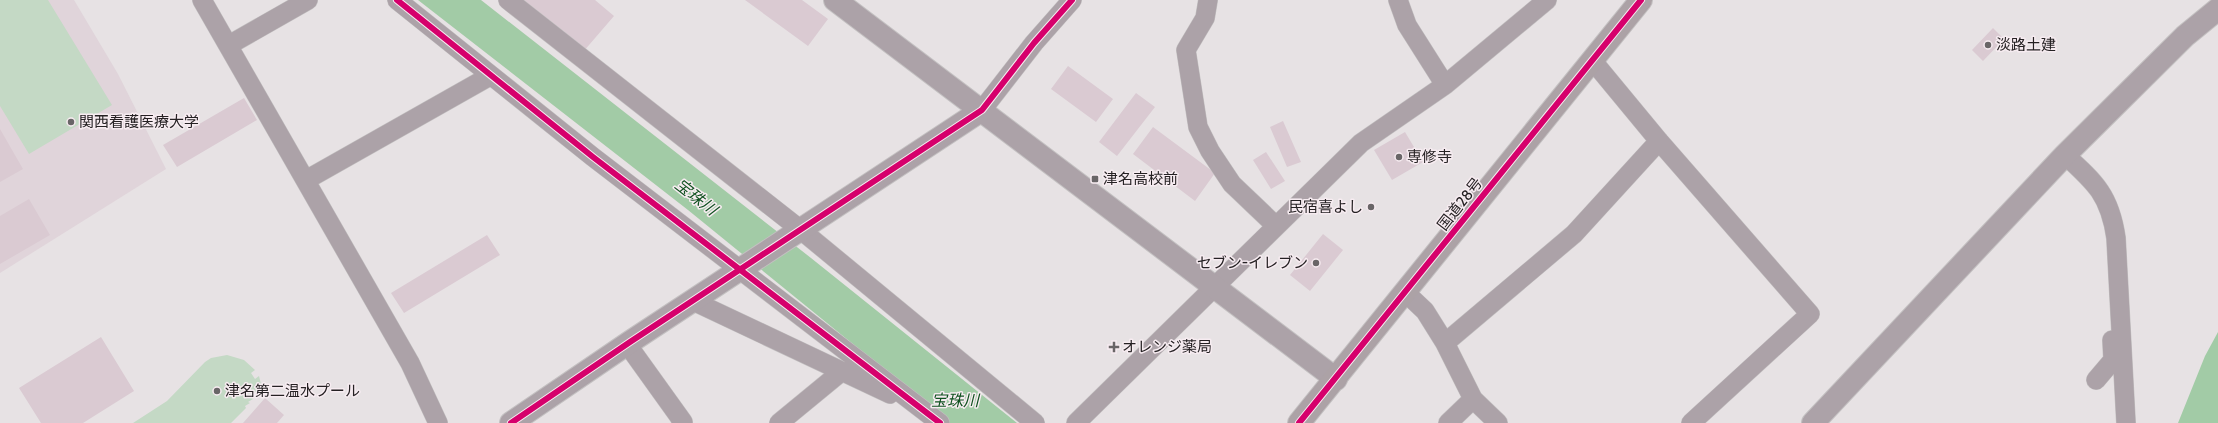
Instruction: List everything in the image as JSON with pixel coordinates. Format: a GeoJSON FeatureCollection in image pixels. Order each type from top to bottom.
{"type":"FeatureCollection","features":[{"type":"Feature","properties":{"kind":"highway","name":"国道28号"},"geometry":{"type":"LineString","coordinates":[[1299,423],[1406,293],[1592,60],[1642,0]]}},
{"type":"Feature","properties":{"kind":"street"},"geometry":{"type":"LineString","coordinates":[[202,0],[410,363],[438,423]]}},
{"type":"Feature","properties":{"kind":"street"},"geometry":{"type":"LineString","coordinates":[[229,45],[308,0]]}},
{"type":"Feature","properties":{"kind":"street"},"geometry":{"type":"LineString","coordinates":[[397,0],[490,76],[745,268],[896,390],[940,423]]}},
{"type":"Feature","properties":{"kind":"street"},"geometry":{"type":"LineString","coordinates":[[508,0],[799,231],[1035,423]]}},
{"type":"Feature","properties":{"kind":"street"},"geometry":{"type":"LineString","coordinates":[[835,0],[1217,287],[1336,379]]}},
{"type":"Feature","properties":{"kind":"street"},"geometry":{"type":"LineString","coordinates":[[511,423],[627,344],[745,268],[982,110],[1034,43],[1072,0]]}},
{"type":"Feature","properties":{"kind":"street"},"geometry":{"type":"LineString","coordinates":[[1208,0],[1205,18],[1186,50],[1198,127],[1210,151],[1232,184],[1276,226]]}},
{"type":"Feature","properties":{"kind":"street"},"geometry":{"type":"LineString","coordinates":[[1398,0],[1407,25],[1445,85]]}},
{"type":"Feature","properties":{"kind":"street"},"geometry":{"type":"LineString","coordinates":[[1076,423],[1217,287],[1276,226],[1361,143],[1445,85],[1547,0]]}},
{"type":"Feature","properties":{"kind":"street"},"geometry":{"type":"LineString","coordinates":[[1813,423],[2065,155],[2185,36],[2218,9]]}},
{"type":"Feature","properties":{"kind":"street"},"geometry":{"type":"LineString","coordinates":[[1592,60],[1659,141],[1810,314],[1691,423]]}},
{"type":"Feature","properties":{"kind":"street"},"geometry":{"type":"LineString","coordinates":[[306,180],[490,76]]}},
{"type":"Feature","properties":{"kind":"street"},"geometry":{"type":"LineString","coordinates":[[1445,343],[1574,234],[1659,141]]}},
{"type":"Feature","properties":{"kind":"street"},"geometry":{"type":"LineString","coordinates":[[2065,155],[2094,181],[2104,196],[2113,216],[2126,423]]}},
{"type":"Feature","properties":{"kind":"street"},"geometry":{"type":"LineString","coordinates":[[2100,384],[2112,360],[2110,286],[2116,249]]}},
{"type":"Feature","properties":{"kind":"street"},"geometry":{"type":"LineString","coordinates":[[1406,293],[1424,311],[1445,343],[1473,399],[1498,423]]}},
{"type":"Feature","properties":{"kind":"street"},"geometry":{"type":"LineString","coordinates":[[693,301],[888,395],[896,390]]}},
{"type":"Feature","properties":{"kind":"street"},"geometry":{"type":"LineString","coordinates":[[627,344],[683,422],[681,423]]}},
{"type":"Feature","properties":{"kind":"street"},"geometry":{"type":"LineString","coordinates":[[779,423],[841,372]]}},
{"type":"Feature","properties":{"kind":"street"},"geometry":{"type":"LineString","coordinates":[[1448,423],[1473,399]]}},
{"type":"Feature","properties":{"kind":"street"},"geometry":{"type":"LineString","coordinates":[[2113,423],[2125,401]]}},
{"type":"Feature","properties":{"kind":"shaded area","name":"関西看護医療大学"},"geometry":{"type":"Polygon","coordinates":[[[0,0],[74,0],[118,74],[166,169],[0,273],[0,0]]]}},
{"type":"Feature","properties":{"kind":"shaded area"},"geometry":{"type":"Polygon","coordinates":[[[0,0],[48,0],[112,105],[29,154],[0,106],[0,0]]]}},
{"type":"Feature","properties":{"kind":"shaded area","name":"津名第二温水プール"},"geometry":{"type":"Polygon","coordinates":[[[227,355],[244,360],[255,370],[251,373],[255,379],[259,376],[262,388],[253,394],[256,397],[248,402],[250,403],[245,406],[246,408],[231,423],[133,423],[167,401],[205,362],[211,358],[227,355]]]}},
{"type":"Feature","properties":{"kind":"water","name":"宝珠川"},"geometry":{"type":"Polygon","coordinates":[[[418,0],[481,0],[811,258],[1017,423],[950,423],[688,210],[418,0]]]}},
{"type":"Feature","properties":{"kind":"water"},"geometry":{"type":"Polygon","coordinates":[[[2218,332],[2218,423],[2178,423],[2205,356],[2218,332]]]}},
{"type":"Feature","properties":{"kind":"building"},"geometry":{"type":"Polygon","coordinates":[[[523,0],[595,0],[614,16],[583,52],[523,0]]]}},
{"type":"Feature","properties":{"kind":"building"},"geometry":{"type":"Polygon","coordinates":[[[745,0],[802,0],[828,19],[808,46],[745,0]]]}},
{"type":"Feature","properties":{"kind":"building","name":"淡路土建"},"geometry":{"type":"Polygon","coordinates":[[[1993,28],[2004,39],[1983,61],[1972,50],[1993,28]]]}},
{"type":"Feature","properties":{"kind":"building"},"geometry":{"type":"Polygon","coordinates":[[[1068,66],[1113,99],[1096,122],[1051,89],[1068,66]]]}},
{"type":"Feature","properties":{"kind":"building"},"geometry":{"type":"Polygon","coordinates":[[[1136,93],[1155,107],[1117,156],[1099,142],[1136,93]]]}},
{"type":"Feature","properties":{"kind":"building"},"geometry":{"type":"Polygon","coordinates":[[[244,98],[257,120],[177,167],[163,145],[244,98]]]}},
{"type":"Feature","properties":{"kind":"building"},"geometry":{"type":"Polygon","coordinates":[[[1283,121],[1301,162],[1287,167],[1270,127],[1283,121]]]}},
{"type":"Feature","properties":{"kind":"building"},"geometry":{"type":"Polygon","coordinates":[[[1153,127],[1215,173],[1195,201],[1133,154],[1153,127]]]}},
{"type":"Feature","properties":{"kind":"building"},"geometry":{"type":"Polygon","coordinates":[[[0,129],[23,169],[0,182],[0,129]]]}},
{"type":"Feature","properties":{"kind":"building"},"geometry":{"type":"Polygon","coordinates":[[[1405,132],[1423,162],[1392,180],[1374,150],[1405,132]]]}},
{"type":"Feature","properties":{"kind":"building"},"geometry":{"type":"Polygon","coordinates":[[[1266,152],[1285,181],[1271,189],[1253,160],[1266,152]]]}},
{"type":"Feature","properties":{"kind":"building"},"geometry":{"type":"Polygon","coordinates":[[[29,199],[50,235],[0,264],[0,216],[29,199]]]}},
{"type":"Feature","properties":{"kind":"building","name":"セブン-イレブン"},"geometry":{"type":"Polygon","coordinates":[[[1323,234],[1343,250],[1310,291],[1290,275],[1323,234]]]}},
{"type":"Feature","properties":{"kind":"building"},"geometry":{"type":"Polygon","coordinates":[[[487,235],[500,255],[404,313],[391,293],[487,235]]]}},
{"type":"Feature","properties":{"kind":"building"},"geometry":{"type":"Polygon","coordinates":[[[101,337],[134,391],[83,423],[41,423],[19,388],[101,337]]]}},
{"type":"Feature","properties":{"kind":"building"},"geometry":{"type":"Polygon","coordinates":[[[265,398],[284,415],[277,423],[243,423],[265,398]]]}},
{"type":"Feature","properties":{"kind":"cycle path"},"geometry":{"type":"LineString","coordinates":[[397,0],[593,157],[940,423]]}},
{"type":"Feature","properties":{"kind":"cycle path"},"geometry":{"type":"LineString","coordinates":[[511,423],[630,342],[982,110],[1034,43],[1072,0]]}},
{"type":"Feature","properties":{"kind":"cycle path"},"geometry":{"type":"LineString","coordinates":[[1299,423],[1641,0]]}},
{"type":"Feature","properties":{"kind":"place","name":"淡路土建"},"geometry":{"type":"Point","coordinates":[1988,45]}},
{"type":"Feature","properties":{"kind":"place","name":"関西看護医療大学"},"geometry":{"type":"Point","coordinates":[71,122]}},
{"type":"Feature","properties":{"kind":"place","name":"専修寺"},"geometry":{"type":"Point","coordinates":[1399,157]}},
{"type":"Feature","properties":{"kind":"place","name":"津名高校前"},"geometry":{"type":"Point","coordinates":[1095,179]}},
{"type":"Feature","properties":{"kind":"place","name":"民宿喜よし"},"geometry":{"type":"Point","coordinates":[1371,207]}},
{"type":"Feature","properties":{"kind":"place","name":"セブン-イレブン"},"geometry":{"type":"Point","coordinates":[1316,263]}},
{"type":"Feature","properties":{"kind":"place","name":"オレンジ薬局"},"geometry":{"type":"Point","coordinates":[1114,347]}},
{"type":"Feature","properties":{"kind":"place","name":"津名第二温水プール"},"geometry":{"type":"Point","coordinates":[217,391]}}]}
